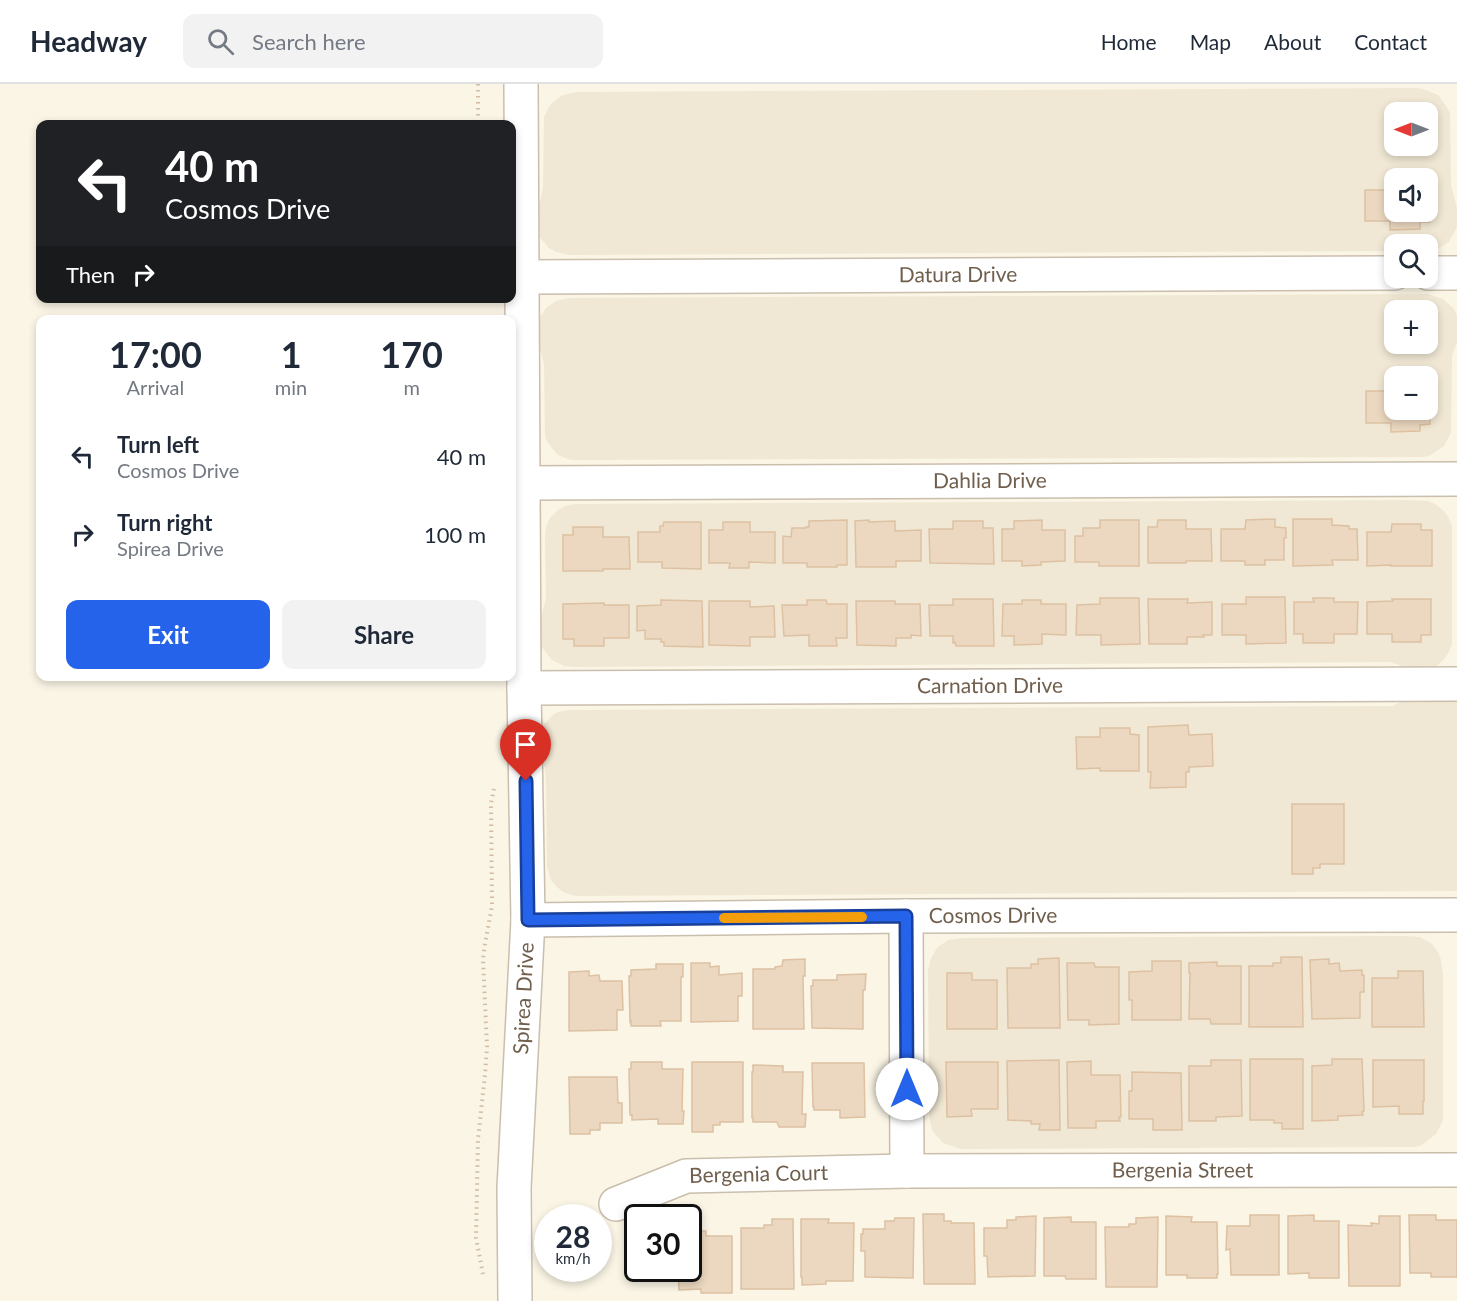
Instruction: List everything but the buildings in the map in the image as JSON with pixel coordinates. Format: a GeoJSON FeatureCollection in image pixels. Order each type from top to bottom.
{"type":"FeatureCollection","features":[{"type":"Feature","properties":{"kind":"street","name":"Spirea Drive"},"geometry":{"type":"LineString","coordinates":[[515,1301],[514,1188],[528,920],[524,688],[521,84]]}},
{"type":"Feature","properties":{"kind":"street","name":"Datura Drive"},"geometry":{"type":"LineString","coordinates":[[522,277],[1384,273]]}},
{"type":"Feature","properties":{"kind":"street"},"geometry":{"type":"LineString","coordinates":[[1438,273],[1457,273]]}},
{"type":"Feature","properties":{"kind":"street","name":"Dahlia Drive"},"geometry":{"type":"LineString","coordinates":[[524,483],[1457,479]]}},
{"type":"Feature","properties":{"kind":"street","name":"Carnation Drive"},"geometry":{"type":"LineString","coordinates":[[524,688],[1457,684]]}},
{"type":"Feature","properties":{"kind":"street","name":"Cosmos Drive"},"geometry":{"type":"LineString","coordinates":[[528,920],[906,916],[1457,915]]}},
{"type":"Feature","properties":{"kind":"street"},"geometry":{"type":"LineString","coordinates":[[906,916],[907,1171]]}},
{"type":"Feature","properties":{"kind":"street","name":"Bergenia Street"},"geometry":{"type":"LineString","coordinates":[[907,1171],[1457,1170]]}},
{"type":"Feature","properties":{"kind":"street","name":"Bergenia Court"},"geometry":{"type":"LineString","coordinates":[[616,1204],[686,1176],[907,1171]]}},
{"type":"Feature","properties":{"kind":"path"},"geometry":{"type":"LineString","coordinates":[[478,84],[478,120]]}},
{"type":"Feature","properties":{"kind":"path"},"geometry":{"type":"LineString","coordinates":[[484,1278],[476,1238],[478,1139],[487,1047],[483,959],[492,906],[491,803],[496,780]]}},
{"type":"Feature","properties":{"kind":"shaded area"},"geometry":{"type":"Polygon","coordinates":[[[1418,88],[1438,95],[1450,113],[1451,185],[1457,208],[1457,227],[1449,242],[1438,248],[1438,234],[1384,234],[1384,251],[569,255],[549,248],[539,236],[537,227],[543,188],[544,117],[550,105],[563,95],[577,92],[1418,88]]]}},
{"type":"Feature","properties":{"kind":"shaded area"},"geometry":{"type":"Polygon","coordinates":[[[1428,294],[1443,299],[1457,315],[1457,342],[1452,356],[1451,433],[1444,446],[1424,457],[571,460],[558,455],[545,436],[544,363],[537,339],[537,325],[546,308],[556,301],[569,298],[1428,294]]]}},
{"type":"Feature","properties":{"kind":"shaded area"},"geometry":{"type":"Polygon","coordinates":[[[1428,501],[1435,504],[1444,511],[1452,526],[1452,644],[1444,659],[1438,665],[1430,668],[1411,669],[1390,662],[574,667],[564,666],[552,660],[541,646],[538,637],[546,599],[546,527],[550,518],[558,510],[575,504],[1428,501]]]}},
{"type":"Feature","properties":{"kind":"shaded area"},"geometry":{"type":"Polygon","coordinates":[[[1457,698],[1457,891],[575,896],[563,892],[556,886],[551,880],[547,866],[546,780],[545,768],[539,751],[541,730],[544,724],[558,712],[569,710],[1392,706],[1416,699],[1457,698]]]}},
{"type":"Feature","properties":{"kind":"shaded area"},"geometry":{"type":"Polygon","coordinates":[[[1420,937],[1432,944],[1441,960],[1443,975],[1443,1120],[1436,1134],[1422,1145],[1415,1147],[961,1149],[943,1143],[932,1130],[929,1115],[928,970],[931,958],[938,947],[948,940],[962,938],[1420,937]]]}},
{"type":"Feature","properties":{"kind":"slow traffic"},"geometry":{"type":"LineString","coordinates":[[724,918],[862,917]]}},
{"type":"Feature","properties":{"kind":"route"},"geometry":{"type":"LineString","coordinates":[[526,781],[528,920],[906,916],[907,1089]]}}]}
